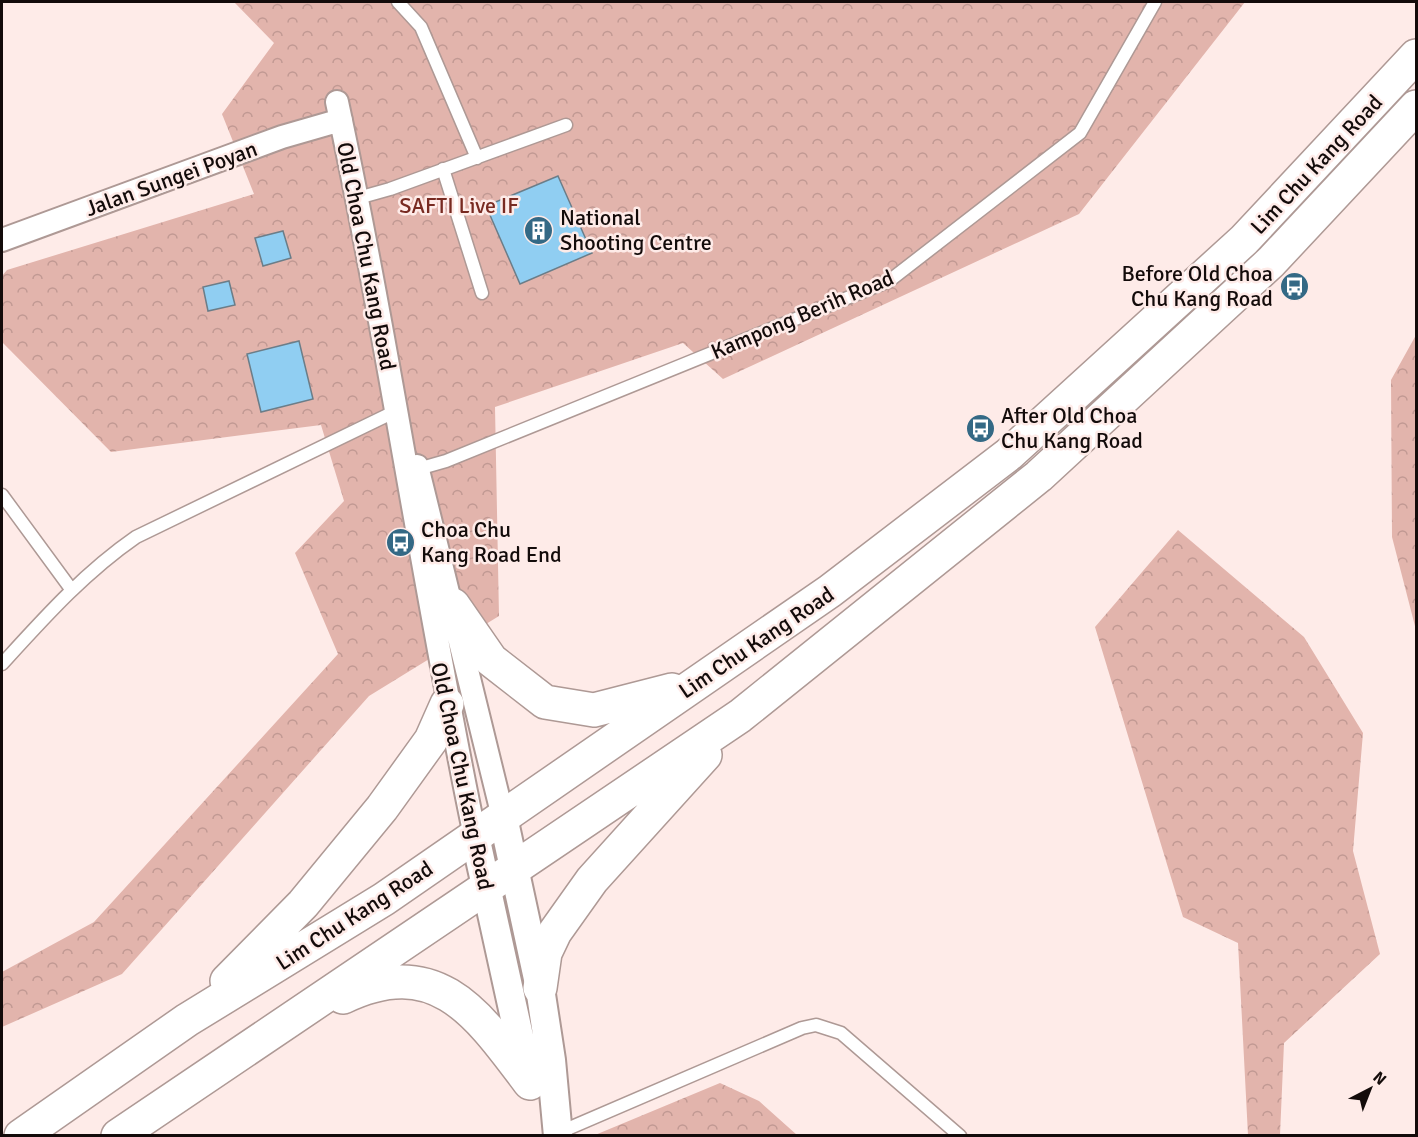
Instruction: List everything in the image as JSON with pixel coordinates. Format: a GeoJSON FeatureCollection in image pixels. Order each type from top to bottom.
{"type":"FeatureCollection","features":[{"type":"Feature","properties":{"kind":"main road","name":"Lim Chu Kang Road"},"geometry":{"type":"LineString","coordinates":[[21,1136],[187,1020],[384,899],[503,817],[830,591],[1009,454],[1244,240],[1416,56]]}},
{"type":"Feature","properties":{"kind":"main road","name":"Lim Chu Kang Road"},"geometry":{"type":"LineString","coordinates":[[118,1136],[740,716],[1039,476],[1271,262],[1416,107]]}},
{"type":"Feature","properties":{"kind":"main road"},"geometry":{"type":"LineString","coordinates":[[453,605],[491,660],[545,702],[594,710],[692,685]]}},
{"type":"Feature","properties":{"kind":"main road"},"geometry":{"type":"LineString","coordinates":[[187,1020],[303,904],[412,770],[431,740],[447,704]]}},
{"type":"Feature","properties":{"kind":"main road"},"geometry":{"type":"LineString","coordinates":[[540,988],[545,953],[555,932],[592,880],[740,716]]}},
{"type":"Feature","properties":{"kind":"main road"},"geometry":{"type":"LineString","coordinates":[[276,1029],[363,988],[408,981],[438,988],[463,1004],[489,1028],[530,1083]]}},
{"type":"Feature","properties":{"kind":"street","name":"Old Choa Chu Kang Road"},"geometry":{"type":"LineString","coordinates":[[339,111],[358,198],[447,704],[475,836],[530,1083],[558,1134]]}},
{"type":"Feature","properties":{"kind":"street","name":"Jalan Sungei Poyan"},"geometry":{"type":"LineString","coordinates":[[2,240],[282,138],[339,111]]}},
{"type":"Feature","properties":{"kind":"street","name":"Old Choa Chu Kang Road"},"geometry":{"type":"LineString","coordinates":[[396,411],[418,469],[503,817],[540,988],[551,1060],[558,1134]]}},
{"type":"Feature","properties":{"kind":"lane"},"geometry":{"type":"LineString","coordinates":[[398,2],[421,27],[477,158]]}},
{"type":"Feature","properties":{"kind":"lane","name":"Kampong Berih Road"},"geometry":{"type":"LineString","coordinates":[[418,469],[446,462],[889,281],[1080,133],[1155,2]]}},
{"type":"Feature","properties":{"kind":"lane"},"geometry":{"type":"LineString","coordinates":[[358,198],[566,125]]}},
{"type":"Feature","properties":{"kind":"lane"},"geometry":{"type":"LineString","coordinates":[[443,170],[482,293]]}},
{"type":"Feature","properties":{"kind":"lane"},"geometry":{"type":"LineString","coordinates":[[2,664],[71,589],[101,561],[136,537],[396,411]]}},
{"type":"Feature","properties":{"kind":"lane"},"geometry":{"type":"LineString","coordinates":[[2,495],[71,589]]}},
{"type":"Feature","properties":{"kind":"lane"},"geometry":{"type":"LineString","coordinates":[[558,1134],[802,1028],[816,1025],[841,1033],[960,1136]]}},
{"type":"Feature","properties":{"kind":"green space","name":"SAFTI Live IF"},"geometry":{"type":"Polygon","coordinates":[[[234,2],[1245,2],[1079,214],[723,379],[683,343],[495,407],[499,616],[369,696],[122,974],[2,1027],[2,972],[94,922],[338,654],[295,553],[344,501],[321,425],[111,452],[2,342],[2,276],[7,270],[254,194],[222,114],[274,43],[234,2]]]}},
{"type":"Feature","properties":{"kind":"green space"},"geometry":{"type":"Polygon","coordinates":[[[1416,335],[1416,630],[1392,537],[1391,380],[1416,335]]]}},
{"type":"Feature","properties":{"kind":"green space"},"geometry":{"type":"Polygon","coordinates":[[[1178,530],[1304,637],[1363,733],[1353,851],[1380,954],[1284,1043],[1280,1135],[1248,1135],[1238,943],[1183,917],[1095,627],[1178,530]]]}},
{"type":"Feature","properties":{"kind":"green space"},"geometry":{"type":"Polygon","coordinates":[[[720,1083],[759,1101],[797,1135],[595,1135],[720,1083]]]}},
{"type":"Feature","properties":{"kind":"building","name":"National Shooting Centre"},"geometry":{"type":"Polygon","coordinates":[[[558,176],[592,253],[520,284],[486,206],[558,176]]]}},
{"type":"Feature","properties":{"kind":"building"},"geometry":{"type":"Polygon","coordinates":[[[283,231],[291,258],[263,266],[255,238],[283,231]]]}},
{"type":"Feature","properties":{"kind":"building"},"geometry":{"type":"Polygon","coordinates":[[[229,281],[235,305],[208,311],[203,287],[229,281]]]}},
{"type":"Feature","properties":{"kind":"building"},"geometry":{"type":"Polygon","coordinates":[[[299,341],[313,399],[261,412],[247,354],[299,341]]]}},
{"type":"Feature","properties":{"kind":"place","name":"National Shooting Centre"},"geometry":{"type":"Point","coordinates":[539,230]}},
{"type":"Feature","properties":{"kind":"place","name":"Before Old Choa Chu Kang Road"},"geometry":{"type":"Point","coordinates":[1294,286]}},
{"type":"Feature","properties":{"kind":"place","name":"After Old Choa Chu Kang Road"},"geometry":{"type":"Point","coordinates":[980,428]}},
{"type":"Feature","properties":{"kind":"place","name":"Choa Chu Kang Road End"},"geometry":{"type":"Point","coordinates":[400,542]}}]}
